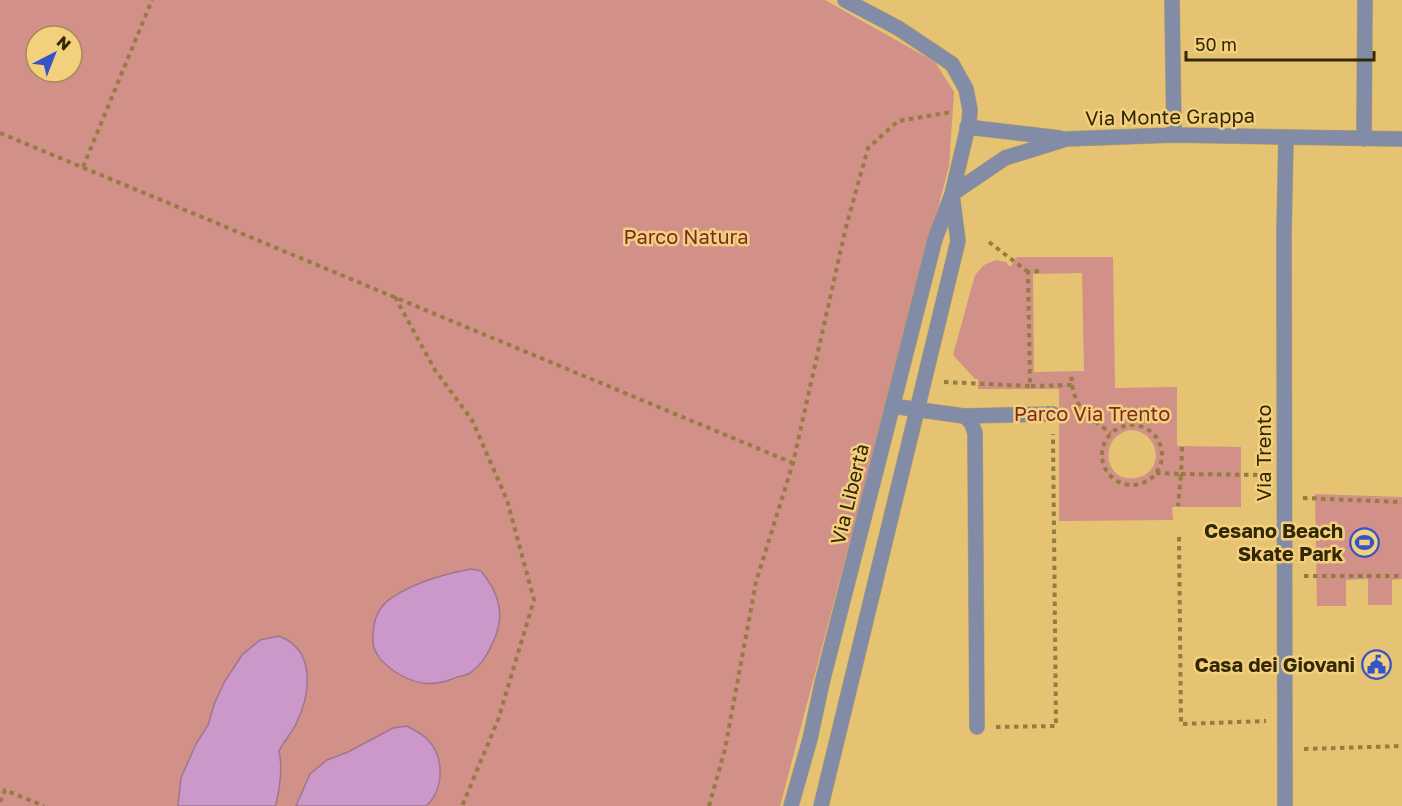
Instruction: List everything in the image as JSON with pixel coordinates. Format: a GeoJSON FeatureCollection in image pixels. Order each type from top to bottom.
{"type":"FeatureCollection","features":[{"type":"Feature","properties":{"kind":"street","name":"Via Libertà"},"geometry":{"type":"LineString","coordinates":[[791,806],[810,739],[825,671],[935,240],[952,194],[970,110],[966,89],[952,64],[898,28],[845,0]]}},
{"type":"Feature","properties":{"kind":"street"},"geometry":{"type":"LineString","coordinates":[[1172,0],[1174,135]]}},
{"type":"Feature","properties":{"kind":"street"},"geometry":{"type":"LineString","coordinates":[[1364,139],[1365,0]]}},
{"type":"Feature","properties":{"kind":"street"},"geometry":{"type":"LineString","coordinates":[[967,127],[1066,138]]}},
{"type":"Feature","properties":{"kind":"street","name":"Via Monte Grappa"},"geometry":{"type":"LineString","coordinates":[[952,194],[1005,158],[1066,138],[1174,135],[1402,139]]}},
{"type":"Feature","properties":{"kind":"street","name":"Via Trento"},"geometry":{"type":"LineString","coordinates":[[1285,806],[1286,136]]}},
{"type":"Feature","properties":{"kind":"street","name":"Via Libertà"},"geometry":{"type":"LineString","coordinates":[[821,806],[958,241],[952,194]]}},
{"type":"Feature","properties":{"kind":"street"},"geometry":{"type":"LineString","coordinates":[[892,406],[964,416],[1053,414]]}},
{"type":"Feature","properties":{"kind":"street"},"geometry":{"type":"LineString","coordinates":[[964,416],[971,422],[975,433],[977,727]]}},
{"type":"Feature","properties":{"kind":"path"},"geometry":{"type":"LineString","coordinates":[[83,167],[152,0]]}},
{"type":"Feature","properties":{"kind":"path"},"geometry":{"type":"LineString","coordinates":[[709,806],[725,750],[756,582],[793,464],[846,226],[868,148],[898,121],[936,114]]}},
{"type":"Feature","properties":{"kind":"path"},"geometry":{"type":"LineString","coordinates":[[0,133],[793,464]]}},
{"type":"Feature","properties":{"kind":"path"},"geometry":{"type":"LineString","coordinates":[[988,242],[1028,272],[1039,271]]}},
{"type":"Feature","properties":{"kind":"path"},"geometry":{"type":"LineString","coordinates":[[1028,272],[1030,386]]}},
{"type":"Feature","properties":{"kind":"path"},"geometry":{"type":"LineString","coordinates":[[394,296],[435,370],[472,420],[507,500],[534,600],[498,720],[462,806]]}},
{"type":"Feature","properties":{"kind":"path"},"geometry":{"type":"LineString","coordinates":[[1071,372],[1075,400],[1081,410],[1110,433]]}},
{"type":"Feature","properties":{"kind":"path"},"geometry":{"type":"LineString","coordinates":[[924,382],[1030,386],[1072,385]]}},
{"type":"Feature","properties":{"kind":"path"},"geometry":{"type":"LineString","coordinates":[[977,727],[1056,726],[1053,414]]}},
{"type":"Feature","properties":{"kind":"path"},"geometry":{"type":"LineString","coordinates":[[1128,425],[1142,426],[1150,431],[1157,438],[1161,448],[1162,457],[1156,473],[1150,479],[1132,485],[1114,480],[1103,464],[1102,455],[1105,441],[1110,433],[1128,425]]}},
{"type":"Feature","properties":{"kind":"path"},"geometry":{"type":"LineString","coordinates":[[1178,506],[1182,447]]}},
{"type":"Feature","properties":{"kind":"path"},"geometry":{"type":"LineString","coordinates":[[1156,473],[1284,476]]}},
{"type":"Feature","properties":{"kind":"path"},"geometry":{"type":"LineString","coordinates":[[1284,498],[1402,502]]}},
{"type":"Feature","properties":{"kind":"path"},"geometry":{"type":"LineString","coordinates":[[1179,537],[1181,723],[1284,720]]}},
{"type":"Feature","properties":{"kind":"path"},"geometry":{"type":"LineString","coordinates":[[1284,576],[1402,576]]}},
{"type":"Feature","properties":{"kind":"path"},"geometry":{"type":"LineString","coordinates":[[1285,750],[1402,746]]}},
{"type":"Feature","properties":{"kind":"path"},"geometry":{"type":"LineString","coordinates":[[0,802],[5,790],[44,806]]}},
{"type":"Feature","properties":{"kind":"green space","name":"Parco Natura"},"geometry":{"type":"Polygon","coordinates":[[[0,0],[825,0],[935,62],[954,92],[949,166],[780,806],[426,806],[438,790],[440,782],[439,766],[428,740],[361,749],[336,756],[322,764],[313,775],[296,806],[275,806],[280,779],[279,751],[298,721],[308,683],[242,655],[225,681],[208,725],[196,744],[181,778],[178,806],[0,806],[0,0]],[[471,569],[415,585],[394,595],[383,605],[375,621],[387,666],[413,680],[426,683],[451,681],[463,676],[486,657],[471,569]]]}},
{"type":"Feature","properties":{"kind":"green space","name":"Parco Via Trento"},"geometry":{"type":"Polygon","coordinates":[[[1017,257],[1113,257],[1115,388],[1177,387],[1177,446],[1241,447],[1241,507],[1172,507],[1173,520],[1059,521],[1059,389],[978,389],[978,379],[975,379],[953,355],[975,275],[984,265],[996,260],[1006,262],[1010,267],[1017,257]],[[1082,273],[1033,274],[1034,372],[1084,371],[1082,273]],[[1129,430],[1112,442],[1109,459],[1111,467],[1117,474],[1125,478],[1135,478],[1145,475],[1152,469],[1156,452],[1148,437],[1140,432],[1129,430]]]}},
{"type":"Feature","properties":{"kind":"green space"},"geometry":{"type":"Polygon","coordinates":[[[1315,494],[1402,497],[1402,579],[1392,580],[1392,605],[1368,605],[1368,579],[1346,580],[1346,606],[1317,606],[1315,494]]]}},
{"type":"Feature","properties":{"kind":"shaded area"},"geometry":{"type":"Polygon","coordinates":[[[471,569],[481,571],[487,579],[496,596],[500,613],[497,632],[489,651],[480,664],[466,675],[430,684],[406,678],[391,669],[379,657],[373,645],[375,622],[382,607],[399,593],[419,584],[440,576],[471,569]]]}},
{"type":"Feature","properties":{"kind":"shaded area"},"geometry":{"type":"Polygon","coordinates":[[[279,636],[299,651],[305,662],[307,686],[296,724],[279,751],[280,778],[275,806],[178,806],[181,778],[196,744],[208,725],[225,681],[242,655],[260,640],[279,636]]]}},
{"type":"Feature","properties":{"kind":"shaded area"},"geometry":{"type":"Polygon","coordinates":[[[407,726],[421,734],[434,747],[440,765],[439,783],[426,806],[296,806],[310,774],[327,760],[348,752],[393,728],[407,726]]]}},
{"type":"Feature","properties":{"kind":"place","name":"Cesano Beach Skate Park"},"geometry":{"type":"Point","coordinates":[1364,542]}},
{"type":"Feature","properties":{"kind":"place","name":"Casa dei Giovani"},"geometry":{"type":"Point","coordinates":[1376,664]}}]}
